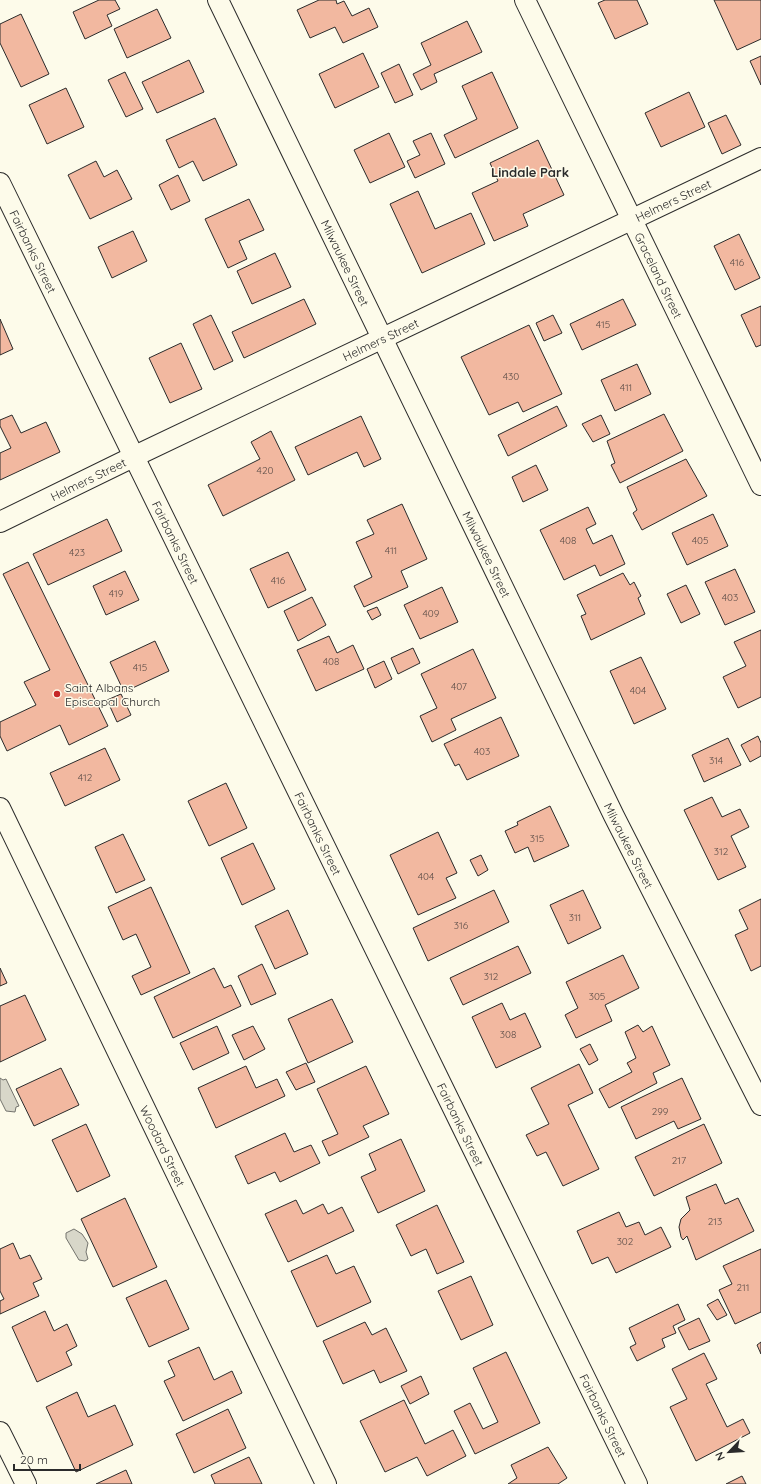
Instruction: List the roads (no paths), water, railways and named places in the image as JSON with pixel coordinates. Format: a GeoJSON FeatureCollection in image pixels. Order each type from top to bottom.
{"type":"FeatureCollection","features":[{"type":"Feature","properties":{"kind":"street","name":"Milwaukee Street"},"geometry":{"type":"LineString","coordinates":[[218,0],[622,832],[761,1105]]}},
{"type":"Feature","properties":{"kind":"street","name":"Graceland Street"},"geometry":{"type":"LineString","coordinates":[[525,0],[761,485]]}},
{"type":"Feature","properties":{"kind":"street","name":"Helmers Street"},"geometry":{"type":"LineString","coordinates":[[0,522],[632,218],[761,158]]}},
{"type":"Feature","properties":{"kind":"street","name":"Fairbanks Street"},"geometry":{"type":"LineString","coordinates":[[0,183],[637,1484]]}},
{"type":"Feature","properties":{"kind":"street","name":"Woodard Street"},"geometry":{"type":"LineString","coordinates":[[0,808],[326,1484]]}},
{"type":"Feature","properties":{"kind":"street"},"geometry":{"type":"LineString","coordinates":[[0,1432],[26,1484]]}},
{"type":"Feature","properties":{"kind":"place","name":"Saint Albans Episcopal Church"},"geometry":{"type":"Point","coordinates":[57,694]}},
{"type":"Feature","properties":{"kind":"district","name":"Lindale Park"},"geometry":{"type":"Point","coordinates":[530,172]}}]}
